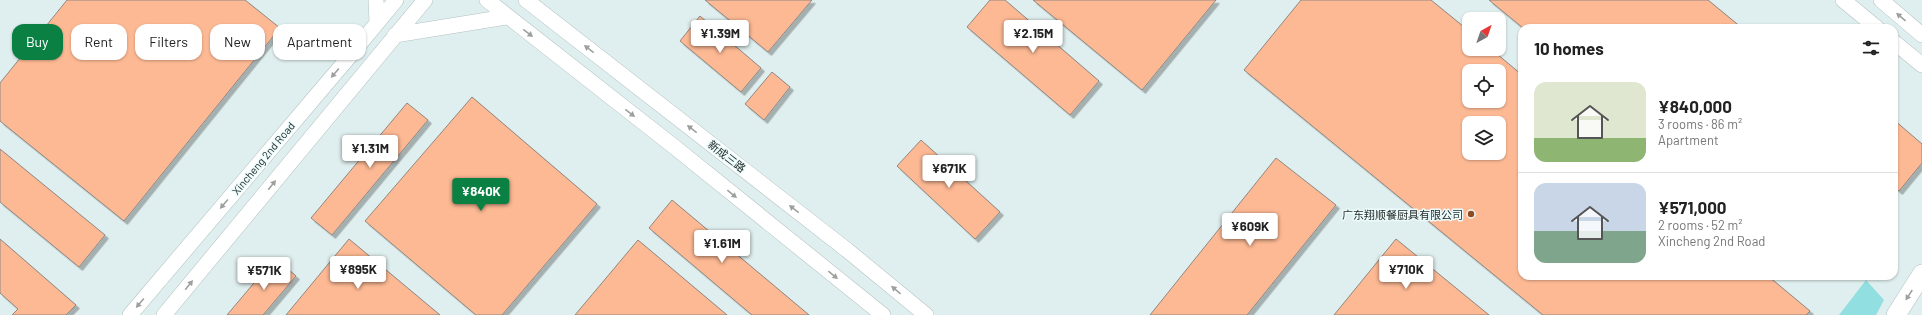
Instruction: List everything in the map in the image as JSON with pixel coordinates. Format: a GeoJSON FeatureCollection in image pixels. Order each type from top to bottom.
{"type":"FeatureCollection","features":[{"type":"Feature","properties":{"kind":"main road"},"geometry":{"type":"LineString","coordinates":[[1896,315],[1922,274]]}},
{"type":"Feature","properties":{"kind":"street"},"geometry":{"type":"LineString","coordinates":[[376,0],[377,22]]}},
{"type":"Feature","properties":{"kind":"street","name":"Xincheng 2nd Road"},"geometry":{"type":"LineString","coordinates":[[130,315],[396,0]]}},
{"type":"Feature","properties":{"kind":"street"},"geometry":{"type":"LineString","coordinates":[[164,315],[425,0]]}},
{"type":"Feature","properties":{"kind":"street"},"geometry":{"type":"LineString","coordinates":[[486,0],[672,145],[883,315]]}},
{"type":"Feature","properties":{"kind":"street","name":"新成三路"},"geometry":{"type":"LineString","coordinates":[[527,0],[847,250],[926,315]]}},
{"type":"Feature","properties":{"kind":"street"},"geometry":{"type":"LineString","coordinates":[[1843,0],[1872,24]]}},
{"type":"Feature","properties":{"kind":"street"},"geometry":{"type":"LineString","coordinates":[[1881,0],[1920,31]]}},
{"type":"Feature","properties":{"kind":"street"},"geometry":{"type":"LineString","coordinates":[[395,35],[506,17]]}},
{"type":"Feature","properties":{"kind":"street"},"geometry":{"type":"LineString","coordinates":[[1898,45],[1922,65]]}},
{"type":"Feature","properties":{"kind":"shaded area"},"geometry":{"type":"Polygon","coordinates":[[[1866,280],[1884,300],[1876,315],[1839,315],[1866,280]]]}},
{"type":"Feature","properties":{"kind":"building"},"geometry":{"type":"Polygon","coordinates":[[[67,0],[245,0],[275,24],[273,24],[273,37],[265,47],[265,24],[210,24],[210,60],[254,60],[124,221],[0,121],[0,83],[19,60],[63,60],[63,24],[48,24],[67,0]]]}},
{"type":"Feature","properties":{"kind":"building"},"geometry":{"type":"Polygon","coordinates":[[[705,0],[812,0],[768,52],[705,0]]]}},
{"type":"Feature","properties":{"kind":"building"},"geometry":{"type":"Polygon","coordinates":[[[990,0],[1005,0],[1099,81],[1070,115],[967,27],[990,0]]]}},
{"type":"Feature","properties":{"kind":"building"},"geometry":{"type":"Polygon","coordinates":[[[1033,0],[1216,0],[1142,90],[1033,0]]]}},
{"type":"Feature","properties":{"kind":"building","name":"广东翔顺餐厨具有限公司"},"geometry":{"type":"Polygon","coordinates":[[[1301,0],[1431,0],[1462,25],[1462,56],[1499,56],[1518,72],[1518,280],[1773,280],[1810,311],[1806,315],[1543,315],[1244,70],[1301,0]]]}},
{"type":"Feature","properties":{"kind":"building"},"geometry":{"type":"Polygon","coordinates":[[[1489,0],[1708,0],[1737,24],[1518,24],[1506,14],[1506,12],[1504,12],[1489,0]]]}},
{"type":"Feature","properties":{"kind":"building"},"geometry":{"type":"Polygon","coordinates":[[[700,16],[761,68],[741,92],[680,41],[700,16]]]}},
{"type":"Feature","properties":{"kind":"building"},"geometry":{"type":"Polygon","coordinates":[[[772,72],[790,87],[764,120],[745,104],[772,72]]]}},
{"type":"Feature","properties":{"kind":"building"},"geometry":{"type":"Polygon","coordinates":[[[472,97],[597,204],[502,315],[476,315],[365,221],[472,97]]]}},
{"type":"Feature","properties":{"kind":"building"},"geometry":{"type":"Polygon","coordinates":[[[407,103],[428,120],[332,235],[311,218],[407,103]]]}},
{"type":"Feature","properties":{"kind":"building"},"geometry":{"type":"Polygon","coordinates":[[[1898,123],[1922,144],[1922,163],[1899,191],[1898,123]]]}},
{"type":"Feature","properties":{"kind":"building"},"geometry":{"type":"Polygon","coordinates":[[[921,140],[1000,212],[975,239],[897,166],[921,140]]]}},
{"type":"Feature","properties":{"kind":"building"},"geometry":{"type":"Polygon","coordinates":[[[0,149],[105,235],[79,267],[0,202],[0,149]]]}},
{"type":"Feature","properties":{"kind":"building"},"geometry":{"type":"Polygon","coordinates":[[[1276,158],[1336,205],[1247,315],[1150,315],[1276,158]]]}},
{"type":"Feature","properties":{"kind":"building"},"geometry":{"type":"Polygon","coordinates":[[[672,200],[809,315],[752,315],[649,228],[672,200]]]}},
{"type":"Feature","properties":{"kind":"building"},"geometry":{"type":"Polygon","coordinates":[[[0,239],[76,305],[66,315],[12,315],[18,309],[0,293],[0,239]]]}},
{"type":"Feature","properties":{"kind":"building"},"geometry":{"type":"Polygon","coordinates":[[[349,239],[440,315],[286,315],[349,239]]]}},
{"type":"Feature","properties":{"kind":"building"},"geometry":{"type":"Polygon","coordinates":[[[1396,239],[1489,315],[1334,315],[1396,239]]]}},
{"type":"Feature","properties":{"kind":"building"},"geometry":{"type":"Polygon","coordinates":[[[638,240],[727,315],[575,315],[638,240]]]}},
{"type":"Feature","properties":{"kind":"building"},"geometry":{"type":"Polygon","coordinates":[[[275,258],[296,276],[263,315],[227,315],[275,258]]]}},
{"type":"Feature","properties":{"kind":"place","name":"广东翔顺餐厨具有限公司"},"geometry":{"type":"Point","coordinates":[1471,214]}}]}
